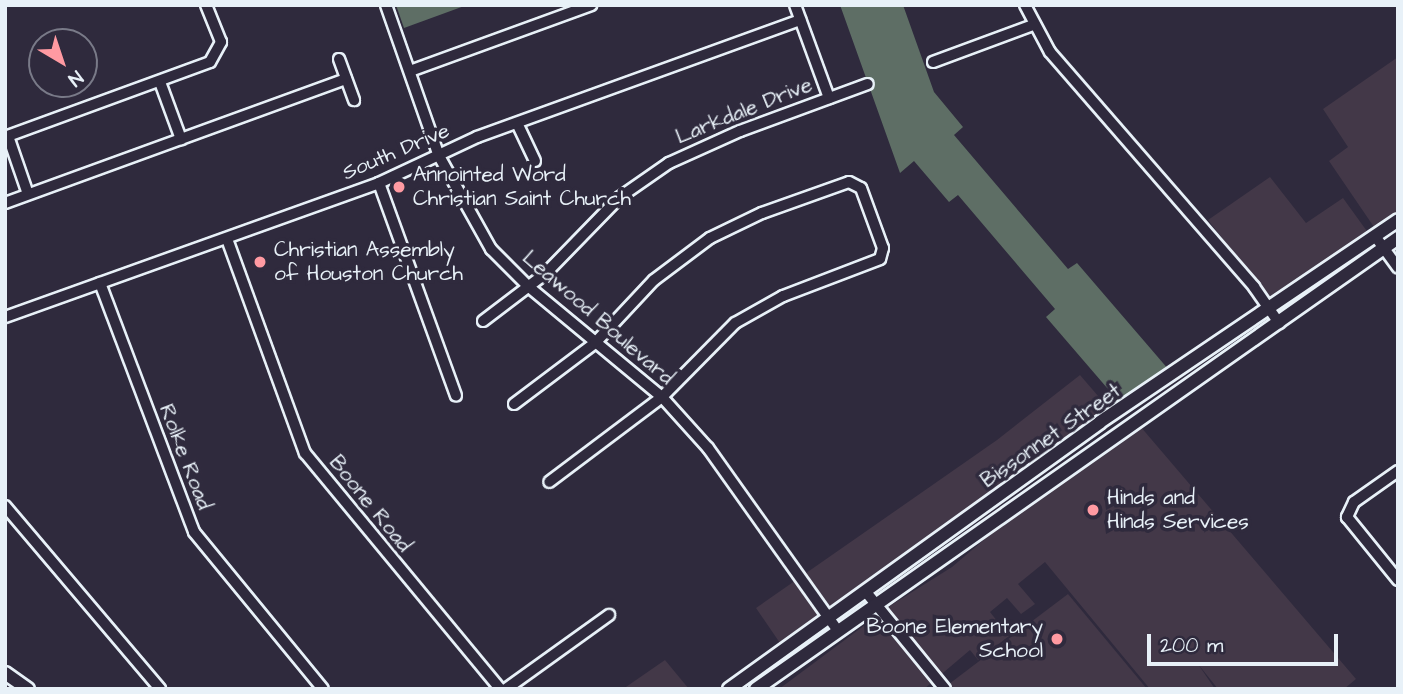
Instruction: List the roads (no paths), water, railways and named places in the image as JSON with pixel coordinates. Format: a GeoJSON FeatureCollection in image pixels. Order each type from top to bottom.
{"type":"FeatureCollection","features":[{"type":"Feature","properties":{"kind":"main road","name":"Bissonnet Street"},"geometry":{"type":"LineString","coordinates":[[729,689],[1100,422],[1271,309],[1398,220]]}},
{"type":"Feature","properties":{"kind":"main road","name":"Bissonnet Street"},"geometry":{"type":"LineString","coordinates":[[756,689],[1398,239]]}},
{"type":"Feature","properties":{"kind":"main road"},"geometry":{"type":"LineString","coordinates":[[963,523],[973,536]]}},
{"type":"Feature","properties":{"kind":"main road"},"geometry":{"type":"LineString","coordinates":[[5,673],[27,689]]}},
{"type":"Feature","properties":{"kind":"street"},"geometry":{"type":"LineString","coordinates":[[28,194],[6,137],[160,82],[216,58],[220,34],[206,5]]}},
{"type":"Feature","properties":{"kind":"street","name":"Leawood Boulevard"},"geometry":{"type":"LineString","coordinates":[[386,5],[439,156],[491,249],[529,288],[662,397],[712,453],[838,631]]}},
{"type":"Feature","properties":{"kind":"street"},"geometry":{"type":"LineString","coordinates":[[410,71],[591,5]]}},
{"type":"Feature","properties":{"kind":"street"},"geometry":{"type":"LineString","coordinates":[[795,5],[829,98]]}},
{"type":"Feature","properties":{"kind":"street"},"geometry":{"type":"LineString","coordinates":[[1026,5],[1033,25],[1050,52],[1271,309],[1279,323]]}},
{"type":"Feature","properties":{"kind":"street","name":"South Drive"},"geometry":{"type":"LineString","coordinates":[[5,317],[379,183],[517,123],[800,20]]}},
{"type":"Feature","properties":{"kind":"street"},"geometry":{"type":"LineString","coordinates":[[933,62],[1033,25]]}},
{"type":"Feature","properties":{"kind":"street"},"geometry":{"type":"LineString","coordinates":[[339,59],[354,100]]}},
{"type":"Feature","properties":{"kind":"street"},"geometry":{"type":"LineString","coordinates":[[5,203],[346,79]]}},
{"type":"Feature","properties":{"kind":"street"},"geometry":{"type":"LineString","coordinates":[[160,82],[181,139]]}},
{"type":"Feature","properties":{"kind":"street","name":"Larkdale Drive"},"geometry":{"type":"LineString","coordinates":[[483,321],[529,288],[613,203],[669,163],[829,98],[868,85]]}},
{"type":"Feature","properties":{"kind":"street"},"geometry":{"type":"LineString","coordinates":[[517,123],[535,161]]}},
{"type":"Feature","properties":{"kind":"street"},"geometry":{"type":"LineString","coordinates":[[514,404],[595,343],[654,280],[688,252],[734,225],[820,192],[849,182],[861,188],[883,248],[880,259],[783,296],[735,323],[662,397],[549,482]]}},
{"type":"Feature","properties":{"kind":"street"},"geometry":{"type":"LineString","coordinates":[[379,183],[456,396]]}},
{"type":"Feature","properties":{"kind":"street"},"geometry":{"type":"LineString","coordinates":[[1375,236],[1398,268]]}},
{"type":"Feature","properties":{"kind":"street","name":"Boone Road"},"geometry":{"type":"LineString","coordinates":[[227,239],[305,453],[500,689]]}},
{"type":"Feature","properties":{"kind":"street","name":"Rolke Road"},"geometry":{"type":"LineString","coordinates":[[100,283],[194,532],[323,689]]}},
{"type":"Feature","properties":{"kind":"street"},"geometry":{"type":"LineString","coordinates":[[1398,471],[1354,502],[1348,517],[1398,580]]}},
{"type":"Feature","properties":{"kind":"street"},"geometry":{"type":"LineString","coordinates":[[5,506],[160,689]]}},
{"type":"Feature","properties":{"kind":"street"},"geometry":{"type":"LineString","coordinates":[[866,592],[945,689]]}},
{"type":"Feature","properties":{"kind":"street"},"geometry":{"type":"LineString","coordinates":[[506,689],[609,615]]}},
{"type":"Feature","properties":{"kind":"place","name":"Annointed Word Christian Saint Church"},"geometry":{"type":"Point","coordinates":[399,187]}},
{"type":"Feature","properties":{"kind":"place","name":"Christian Assembly of Houston Church"},"geometry":{"type":"Point","coordinates":[260,262]}},
{"type":"Feature","properties":{"kind":"place","name":"Hinds and Hinds Services"},"geometry":{"type":"Point","coordinates":[1093,510]}},
{"type":"Feature","properties":{"kind":"place","name":"Boone Elementary School"},"geometry":{"type":"Point","coordinates":[1057,639]}}]}
